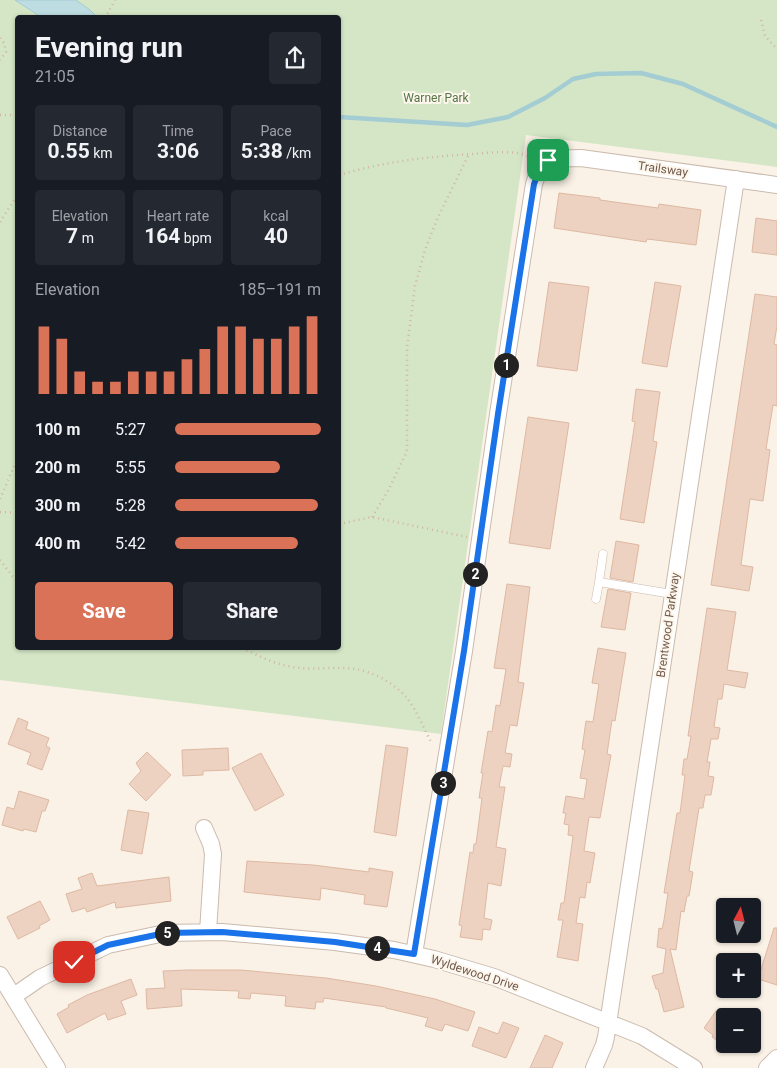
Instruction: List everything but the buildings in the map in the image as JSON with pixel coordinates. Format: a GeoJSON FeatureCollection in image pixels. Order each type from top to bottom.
{"type":"FeatureCollection","features":[{"type":"Feature","properties":{"kind":"street","name":"Trailsway"},"geometry":{"type":"LineString","coordinates":[[540,159],[582,158],[602,160],[777,185]]}},
{"type":"Feature","properties":{"kind":"street"},"geometry":{"type":"LineString","coordinates":[[414,954],[464,651],[534,184],[541,166],[540,159]]}},
{"type":"Feature","properties":{"kind":"street","name":"Brentwood Parkway"},"geometry":{"type":"LineString","coordinates":[[594,1068],[604,1046],[736,179]]}},
{"type":"Feature","properties":{"kind":"street"},"geometry":{"type":"LineString","coordinates":[[204,828],[213,854],[208,932]]}},
{"type":"Feature","properties":{"kind":"street","name":"Wyldewood Drive"},"geometry":{"type":"LineString","coordinates":[[14,996],[40,978],[108,945],[165,933],[222,932],[335,942],[414,954],[494,977],[642,1036],[694,1068]]}},
{"type":"Feature","properties":{"kind":"street"},"geometry":{"type":"LineString","coordinates":[[0,975],[57,1068]]}},
{"type":"Feature","properties":{"kind":"street"},"geometry":{"type":"LineString","coordinates":[[767,1068],[777,1058]]}},
{"type":"Feature","properties":{"kind":"lane"},"geometry":{"type":"LineString","coordinates":[[596,599],[603,554]]}},
{"type":"Feature","properties":{"kind":"lane"},"geometry":{"type":"LineString","coordinates":[[599,582],[672,594]]}},
{"type":"Feature","properties":{"kind":"path"},"geometry":{"type":"LineString","coordinates":[[107,15],[115,0]]}},
{"type":"Feature","properties":{"kind":"path"},"geometry":{"type":"LineString","coordinates":[[761,20],[765,36],[777,49]]}},
{"type":"Feature","properties":{"kind":"path"},"geometry":{"type":"LineString","coordinates":[[0,38],[4,42],[6,52],[0,60]]}},
{"type":"Feature","properties":{"kind":"path"},"geometry":{"type":"LineString","coordinates":[[0,115],[15,115]]}},
{"type":"Feature","properties":{"kind":"path"},"geometry":{"type":"LineString","coordinates":[[341,175],[392,162],[427,157],[495,152],[525,154],[540,159]]}},
{"type":"Feature","properties":{"kind":"path"},"geometry":{"type":"LineString","coordinates":[[372,517],[388,491],[407,451],[407,348],[415,286],[425,250],[438,217],[469,154]]}},
{"type":"Feature","properties":{"kind":"path"},"geometry":{"type":"LineString","coordinates":[[0,222],[15,199]]}},
{"type":"Feature","properties":{"kind":"path"},"geometry":{"type":"LineString","coordinates":[[0,499],[15,463]]}},
{"type":"Feature","properties":{"kind":"path"},"geometry":{"type":"LineString","coordinates":[[0,512],[15,513]]}},
{"type":"Feature","properties":{"kind":"path"},"geometry":{"type":"LineString","coordinates":[[341,524],[372,517],[480,540]]}},
{"type":"Feature","properties":{"kind":"path"},"geometry":{"type":"LineString","coordinates":[[0,560],[15,579]]}},
{"type":"Feature","properties":{"kind":"path"},"geometry":{"type":"LineString","coordinates":[[246,650],[288,666],[306,669],[348,668],[365,671],[390,683],[408,699],[430,742]]}},
{"type":"Feature","properties":{"kind":"green space","name":"Warner Park"},"geometry":{"type":"Polygon","coordinates":[[[0,0],[777,0],[777,167],[526,135],[441,734],[0,680],[0,0]]]}},
{"type":"Feature","properties":{"kind":"water"},"geometry":{"type":"Polygon","coordinates":[[[15,0],[76,0],[95,15],[38,15],[15,0]]]}},
{"type":"Feature","properties":{"kind":"waterway"},"geometry":{"type":"LineString","coordinates":[[341,117],[467,125],[508,117],[545,98],[573,79],[596,74],[641,73],[683,84],[777,127]]}},
{"type":"Feature","properties":{"kind":"route"},"geometry":{"type":"LineString","coordinates":[[74,962],[108,945],[165,933],[222,932],[335,942],[414,954],[464,651],[498,414],[534,184],[541,166],[548,160]]}}]}
